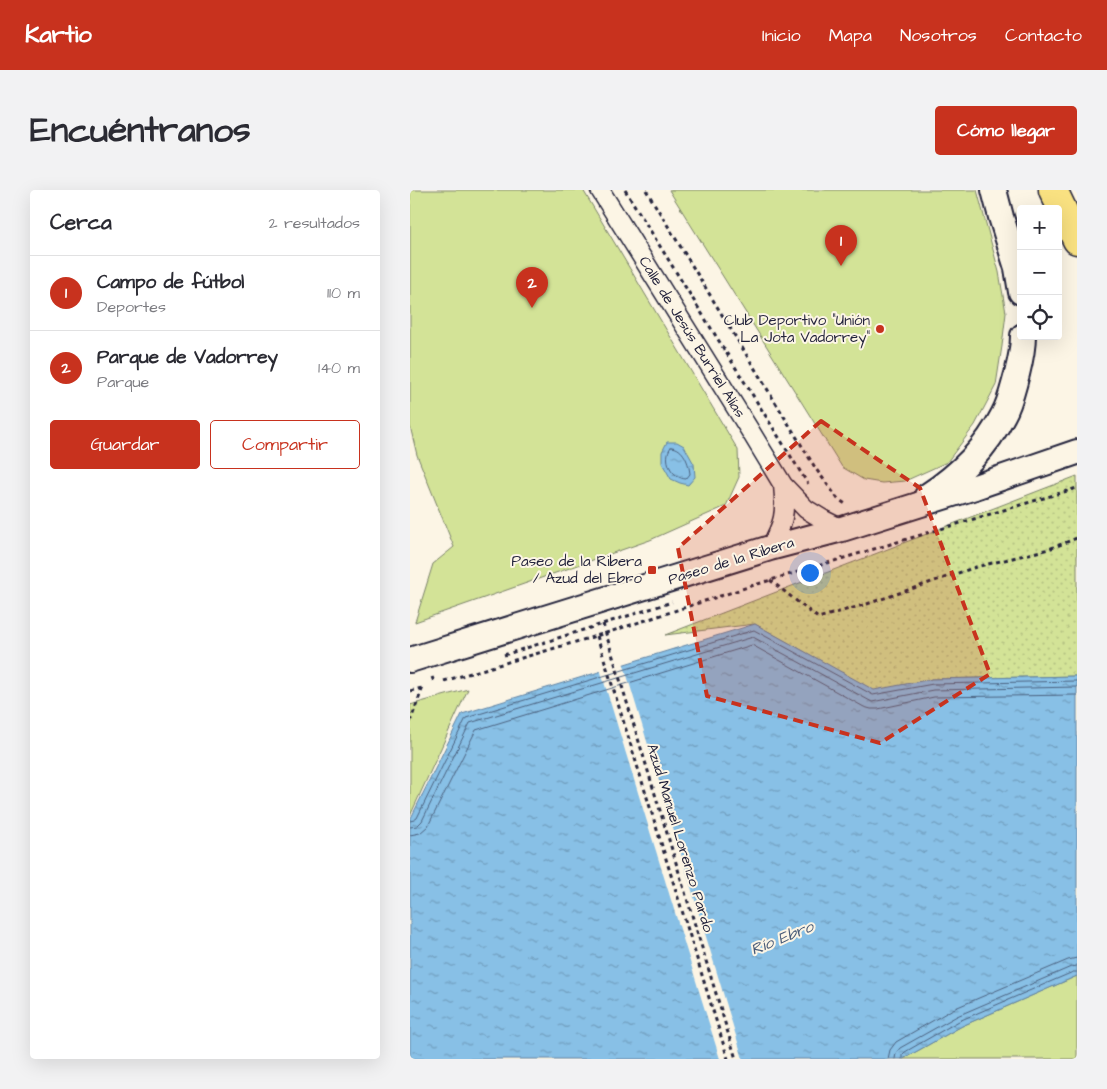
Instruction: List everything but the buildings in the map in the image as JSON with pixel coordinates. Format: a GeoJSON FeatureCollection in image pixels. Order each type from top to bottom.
{"type":"FeatureCollection","features":[{"type":"Feature","properties":{"kind":"highway"},"geometry":{"type":"LineString","coordinates":[[1053,190],[1077,240]]}},
{"type":"Feature","properties":{"kind":"main road"},"geometry":{"type":"LineString","coordinates":[[994,190],[1017,268]]}},
{"type":"Feature","properties":{"kind":"main road"},"geometry":{"type":"LineString","coordinates":[[909,508],[967,465],[985,444],[1004,414],[1021,359],[1023,340]]}},
{"type":"Feature","properties":{"kind":"main road","name":"Paseo de la Ribera"},"geometry":{"type":"LineString","coordinates":[[410,660],[770,548],[909,508],[1077,452]]}},
{"type":"Feature","properties":{"kind":"street","name":"Calle de Jesús Burriel Alías"},"geometry":{"type":"LineString","coordinates":[[600,190],[783,485],[806,509],[824,520],[852,525]]}},
{"type":"Feature","properties":{"kind":"street","name":"Calle de Jesús Burriel Alías"},"geometry":{"type":"LineString","coordinates":[[770,548],[784,517],[783,485]]}},
{"type":"Feature","properties":{"kind":"path"},"geometry":{"type":"LineString","coordinates":[[625,190],[813,490]]}},
{"type":"Feature","properties":{"kind":"path"},"geometry":{"type":"LineString","coordinates":[[646,190],[816,469],[838,499],[852,509],[858,510],[852,525]]}},
{"type":"Feature","properties":{"kind":"path"},"geometry":{"type":"LineString","coordinates":[[444,681],[597,636],[770,580],[1077,488]]}},
{"type":"Feature","properties":{"kind":"path"},"geometry":{"type":"LineString","coordinates":[[770,580],[818,618],[867,604],[976,567],[1049,549],[1077,538]]}},
{"type":"Feature","properties":{"kind":"path"},"geometry":{"type":"LineString","coordinates":[[501,656],[642,612]]}},
{"type":"Feature","properties":{"kind":"path","name":"Azud Manuel Lorenzo Pardo"},"geometry":{"type":"LineString","coordinates":[[603,624],[736,1059]]}},
{"type":"Feature","properties":{"kind":"path","name":"Azud Manuel Lorenzo Pardo"},"geometry":{"type":"LineString","coordinates":[[597,636],[728,1059]]}},
{"type":"Feature","properties":{"kind":"path"},"geometry":{"type":"LineString","coordinates":[[432,677],[435,684]]}},
{"type":"Feature","properties":{"kind":"path"},"geometry":{"type":"LineString","coordinates":[[410,691],[423,688],[410,722]]}},
{"type":"Feature","properties":{"kind":"highlighted area"},"geometry":{"type":"Polygon","coordinates":[[[821,421],[920,488],[990,674],[880,743],[707,696],[678,548],[821,421]]]}},
{"type":"Feature","properties":{"kind":"green space"},"geometry":{"type":"Polygon","coordinates":[[[410,190],[583,190],[738,450],[739,477],[726,506],[650,540],[415,622],[433,564],[454,547],[417,455],[410,426],[410,190]]]}},
{"type":"Feature","properties":{"kind":"green space","name":"Club Deportivo \"Unión La Jota Vadorrey\""},"geometry":{"type":"Polygon","coordinates":[[[669,190],[977,190],[999,272],[1006,313],[996,385],[975,425],[947,462],[905,481],[882,483],[864,480],[842,467],[669,190]]]}},
{"type":"Feature","properties":{"kind":"green space"},"geometry":{"type":"Polygon","coordinates":[[[1077,476],[1077,676],[932,679],[874,691],[755,624],[665,635],[1077,476]]]}},
{"type":"Feature","properties":{"kind":"green space"},"geometry":{"type":"Polygon","coordinates":[[[468,689],[410,816],[410,705],[468,689]]]}},
{"type":"Feature","properties":{"kind":"green space"},"geometry":{"type":"Polygon","coordinates":[[[1077,976],[1077,1059],[903,1059],[962,1026],[1077,976]]]}},
{"type":"Feature","properties":{"kind":"water"},"geometry":{"type":"Polygon","coordinates":[[[667,442],[677,442],[684,446],[694,464],[695,477],[688,485],[671,479],[662,463],[662,452],[667,442]]]}},
{"type":"Feature","properties":{"kind":"water","name":"Río Ebro"},"geometry":{"type":"Polygon","coordinates":[[[755,624],[874,690],[932,679],[1077,676],[1077,976],[962,1026],[903,1059],[410,1059],[410,820],[462,714],[755,624]]]}},
{"type":"Feature","properties":{"kind":"pier"},"geometry":{"type":"Polygon","coordinates":[[[623,662],[743,1059],[720,1059],[600,669],[623,662]]]}},
{"type":"Feature","properties":{"kind":"place","name":"Campo de fútbol"},"geometry":{"type":"Point","coordinates":[841,266]}},
{"type":"Feature","properties":{"kind":"place","name":"Parque de Vadorrey"},"geometry":{"type":"Point","coordinates":[532,308]}},
{"type":"Feature","properties":{"kind":"place","name":"Club Deportivo \"Unión La Jota Vadorrey\""},"geometry":{"type":"Point","coordinates":[880,329]}},
{"type":"Feature","properties":{"kind":"place","name":"Paseo de la Ribera / Azud del Ebro"},"geometry":{"type":"Point","coordinates":[652,570]}}]}
